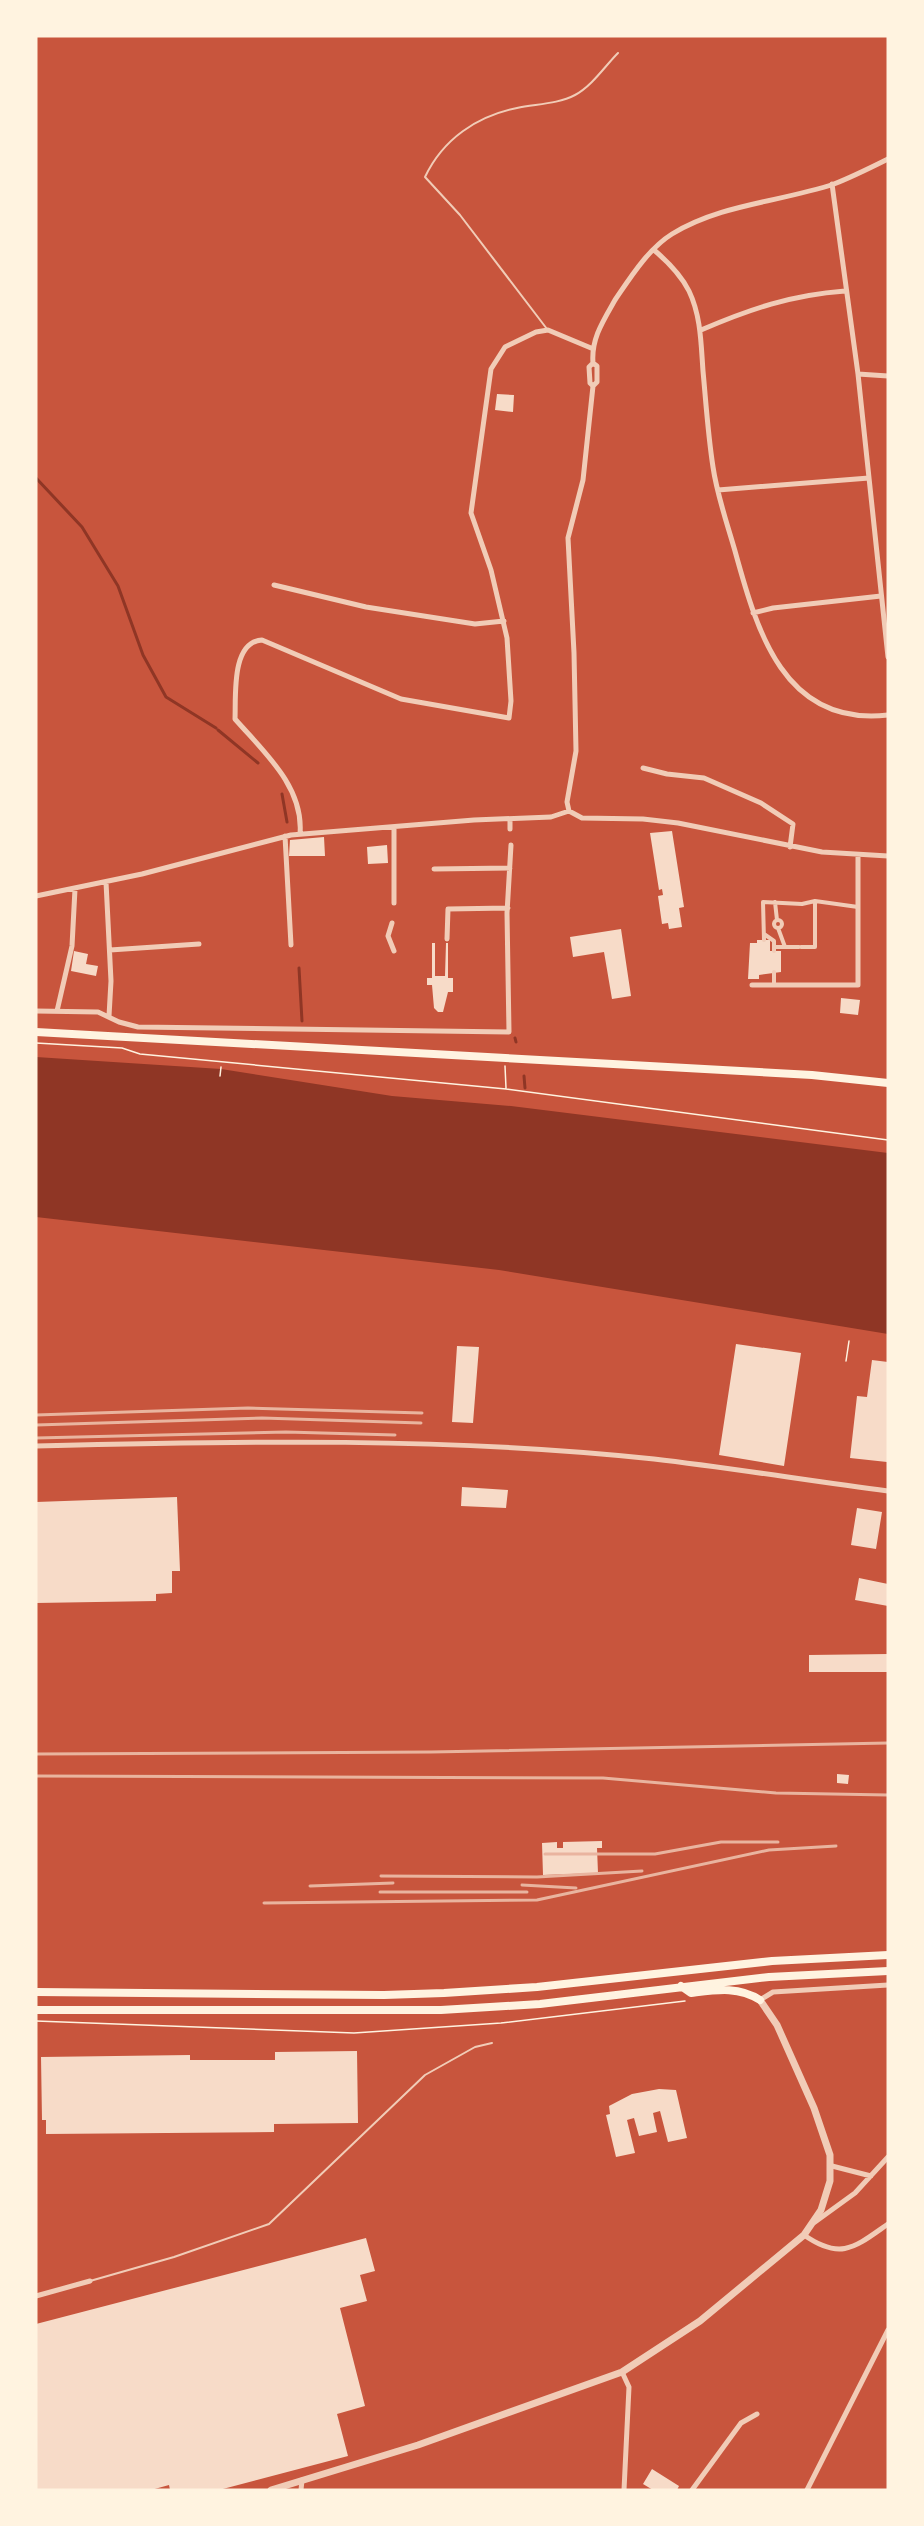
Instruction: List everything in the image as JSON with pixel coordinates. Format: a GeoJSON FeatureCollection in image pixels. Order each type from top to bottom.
{"type":"FeatureCollection","features":[{"type":"Feature","properties":{"kind":"highway"},"geometry":{"type":"LineString","coordinates":[[36,1992],[384,1995],[537,1987],[707,1968],[888,1955]]}},
{"type":"Feature","properties":{"kind":"highway"},"geometry":{"type":"LineString","coordinates":[[36,2010],[441,2010],[540,2004],[769,1977],[888,1971]]}},
{"type":"Feature","properties":{"kind":"highway"},"geometry":{"type":"LineString","coordinates":[[681,1986],[691,1993],[724,1989],[738,1990],[760,2000]]}},
{"type":"Feature","properties":{"kind":"main road"},"geometry":{"type":"LineString","coordinates":[[36,1032],[812,1075],[888,1083]]}},
{"type":"Feature","properties":{"kind":"street"},"geometry":{"type":"LineString","coordinates":[[568,811],[567,802],[576,751],[568,538],[584,480],[593,386],[590,383],[589,367],[593,363],[591,348],[602,322],[626,284],[654,250],[672,234],[737,207],[832,184],[888,159]]}},
{"type":"Feature","properties":{"kind":"street"},"geometry":{"type":"LineString","coordinates":[[832,184],[858,374],[888,657]]}},
{"type":"Feature","properties":{"kind":"street"},"geometry":{"type":"LineString","coordinates":[[654,250],[674,269],[689,291],[701,330],[707,417],[718,490],[753,613],[776,664],[811,698],[837,713],[867,718],[888,716]]}},
{"type":"Feature","properties":{"kind":"street"},"geometry":{"type":"LineString","coordinates":[[701,330],[754,307],[808,294],[845,291]]}},
{"type":"Feature","properties":{"kind":"street"},"geometry":{"type":"LineString","coordinates":[[300,834],[299,809],[292,790],[235,719],[241,655],[250,643],[262,640],[400,699],[509,718],[511,701],[509,657],[504,621],[491,570],[471,513],[491,369],[506,347],[536,332],[548,330],[591,348]]}},
{"type":"Feature","properties":{"kind":"street"},"geometry":{"type":"LineString","coordinates":[[858,374],[888,376]]}},
{"type":"Feature","properties":{"kind":"street"},"geometry":{"type":"LineString","coordinates":[[718,490],[869,478]]}},
{"type":"Feature","properties":{"kind":"street"},"geometry":{"type":"LineString","coordinates":[[274,585],[366,607],[475,624],[504,621]]}},
{"type":"Feature","properties":{"kind":"street"},"geometry":{"type":"LineString","coordinates":[[753,613],[773,608],[881,596]]}},
{"type":"Feature","properties":{"kind":"street"},"geometry":{"type":"LineString","coordinates":[[644,768],[667,774],[704,778],[760,803],[794,824],[790,847]]}},
{"type":"Feature","properties":{"kind":"street"},"geometry":{"type":"LineString","coordinates":[[36,896],[106,882],[285,836],[551,817],[568,811],[582,818],[644,819],[678,823],[743,835],[790,847],[888,856]]}},
{"type":"Feature","properties":{"kind":"street"},"geometry":{"type":"LineString","coordinates":[[510,819],[510,829]]}},
{"type":"Feature","properties":{"kind":"street"},"geometry":{"type":"LineString","coordinates":[[394,828],[394,903]]}},
{"type":"Feature","properties":{"kind":"street"},"geometry":{"type":"LineString","coordinates":[[285,836],[291,945]]}},
{"type":"Feature","properties":{"kind":"street"},"geometry":{"type":"LineString","coordinates":[[36,1011],[98,1012],[119,1022],[138,1027],[509,1032],[508,908],[511,844]]}},
{"type":"Feature","properties":{"kind":"street"},"geometry":{"type":"LineString","coordinates":[[752,985],[858,985],[858,855]]}},
{"type":"Feature","properties":{"kind":"street"},"geometry":{"type":"LineString","coordinates":[[434,869],[510,868]]}},
{"type":"Feature","properties":{"kind":"street"},"geometry":{"type":"LineString","coordinates":[[106,882],[110,950],[109,1016]]}},
{"type":"Feature","properties":{"kind":"street"},"geometry":{"type":"LineString","coordinates":[[57,1011],[72,946],[75,889]]}},
{"type":"Feature","properties":{"kind":"street"},"geometry":{"type":"LineString","coordinates":[[764,940],[763,902],[802,904],[815,901],[858,907]]}},
{"type":"Feature","properties":{"kind":"street"},"geometry":{"type":"LineString","coordinates":[[764,934],[774,941],[774,949],[815,947],[815,901]]}},
{"type":"Feature","properties":{"kind":"street"},"geometry":{"type":"LineString","coordinates":[[775,902],[777,920],[774,924],[778,928],[785,947]]}},
{"type":"Feature","properties":{"kind":"street"},"geometry":{"type":"LineString","coordinates":[[447,939],[447,909],[508,908]]}},
{"type":"Feature","properties":{"kind":"street"},"geometry":{"type":"LineString","coordinates":[[392,923],[388,936],[394,951]]}},
{"type":"Feature","properties":{"kind":"street"},"geometry":{"type":"LineString","coordinates":[[110,950],[200,944]]}},
{"type":"Feature","properties":{"kind":"street"},"geometry":{"type":"LineString","coordinates":[[774,972],[774,985]]}},
{"type":"Feature","properties":{"kind":"street"},"geometry":{"type":"LineString","coordinates":[[36,1446],[278,1440],[543,1451],[653,1459],[888,1491]]}},
{"type":"Feature","properties":{"kind":"street"},"geometry":{"type":"LineString","coordinates":[[815,2222],[830,2181],[832,2166],[816,2116],[795,2065],[771,2012],[760,2000],[773,1992],[888,1985]]}},
{"type":"Feature","properties":{"kind":"street"},"geometry":{"type":"LineString","coordinates":[[271,2490],[418,2445],[622,2372],[700,2321],[804,2235],[815,2222],[855,2193],[888,2157]]}},
{"type":"Feature","properties":{"kind":"street"},"geometry":{"type":"LineString","coordinates":[[832,2166],[871,2176]]}},
{"type":"Feature","properties":{"kind":"street"},"geometry":{"type":"LineString","coordinates":[[804,2235],[821,2248],[837,2251],[863,2241],[888,2224]]}},
{"type":"Feature","properties":{"kind":"street"},"geometry":{"type":"LineString","coordinates":[[36,2296],[90,2281]]}},
{"type":"Feature","properties":{"kind":"street"},"geometry":{"type":"LineString","coordinates":[[807,2490],[888,2330]]}},
{"type":"Feature","properties":{"kind":"street"},"geometry":{"type":"LineString","coordinates":[[622,2372],[629,2387],[624,2490]]}},
{"type":"Feature","properties":{"kind":"street"},"geometry":{"type":"LineString","coordinates":[[692,2490],[741,2423],[757,2414]]}},
{"type":"Feature","properties":{"kind":"street"},"geometry":{"type":"LineString","coordinates":[[301,2490],[302,2480]]}},
{"type":"Feature","properties":{"kind":"lane"},"geometry":{"type":"LineString","coordinates":[[548,330],[460,215],[425,177],[440,153],[464,129],[500,112],[564,99],[577,94],[618,53]]}},
{"type":"Feature","properties":{"kind":"lane"},"geometry":{"type":"LineString","coordinates":[[90,2281],[174,2257],[269,2224],[425,2075],[475,2047],[492,2043]]}},
{"type":"Feature","properties":{"kind":"path"},"geometry":{"type":"LineString","coordinates":[[36,1043],[122,1048],[140,1054],[506,1089],[888,1140]]}},
{"type":"Feature","properties":{"kind":"path"},"geometry":{"type":"LineString","coordinates":[[505,1066],[506,1089]]}},
{"type":"Feature","properties":{"kind":"path"},"geometry":{"type":"LineString","coordinates":[[220,1076],[221,1067]]}},
{"type":"Feature","properties":{"kind":"path"},"geometry":{"type":"LineString","coordinates":[[846,1361],[849,1341]]}},
{"type":"Feature","properties":{"kind":"path"},"geometry":{"type":"LineString","coordinates":[[36,2021],[354,2033],[501,2023],[656,2005]]}},
{"type":"Feature","properties":{"kind":"shaded area"},"geometry":{"type":"Polygon","coordinates":[[[36,1057],[221,1069],[392,1096],[511,1106],[888,1153],[888,1334],[499,1270],[36,1217],[36,1057]]]}},
{"type":"Feature","properties":{"kind":"building"},"geometry":{"type":"Polygon","coordinates":[[[497,394],[514,395],[513,412],[495,410],[497,394]]]}},
{"type":"Feature","properties":{"kind":"building"},"geometry":{"type":"Polygon","coordinates":[[[672,831],[684,907],[679,908],[682,927],[669,929],[668,923],[662,924],[658,896],[663,895],[662,889],[659,890],[650,833],[672,831]]]}},
{"type":"Feature","properties":{"kind":"building"},"geometry":{"type":"Polygon","coordinates":[[[324,837],[325,856],[289,856],[290,840],[324,837]]]}},
{"type":"Feature","properties":{"kind":"building"},"geometry":{"type":"Polygon","coordinates":[[[387,845],[388,863],[368,864],[367,847],[387,845]]]}},
{"type":"Feature","properties":{"kind":"building"},"geometry":{"type":"Polygon","coordinates":[[[621,929],[631,996],[612,999],[604,952],[573,957],[570,937],[621,929]]]}},
{"type":"Feature","properties":{"kind":"building"},"geometry":{"type":"Polygon","coordinates":[[[757,940],[770,940],[770,951],[781,951],[781,972],[759,975],[759,979],[748,979],[750,943],[757,943],[757,940]]]}},
{"type":"Feature","properties":{"kind":"building"},"geometry":{"type":"Polygon","coordinates":[[[432,943],[435,943],[435,976],[445,976],[446,943],[448,943],[448,978],[453,978],[453,992],[448,992],[443,1012],[438,1012],[434,1008],[432,985],[427,985],[427,978],[432,978],[432,943]]]}},
{"type":"Feature","properties":{"kind":"building"},"geometry":{"type":"Polygon","coordinates":[[[74,951],[88,954],[86,964],[98,966],[96,976],[71,971],[74,951]]]}},
{"type":"Feature","properties":{"kind":"building"},"geometry":{"type":"Polygon","coordinates":[[[841,998],[860,1000],[858,1015],[840,1013],[841,998]]]}},
{"type":"Feature","properties":{"kind":"building"},"geometry":{"type":"Polygon","coordinates":[[[736,1344],[801,1353],[784,1466],[719,1455],[736,1344]]]}},
{"type":"Feature","properties":{"kind":"building"},"geometry":{"type":"Polygon","coordinates":[[[457,1346],[479,1347],[473,1423],[452,1422],[457,1346]]]}},
{"type":"Feature","properties":{"kind":"building"},"geometry":{"type":"Polygon","coordinates":[[[872,1360],[888,1362],[887,1462],[850,1458],[857,1396],[867,1397],[872,1360]]]}},
{"type":"Feature","properties":{"kind":"building"},"geometry":{"type":"Polygon","coordinates":[[[462,1487],[508,1490],[506,1508],[461,1506],[462,1487]]]}},
{"type":"Feature","properties":{"kind":"building"},"geometry":{"type":"Polygon","coordinates":[[[177,1497],[180,1571],[172,1571],[172,1593],[156,1594],[156,1601],[36,1603],[36,1502],[177,1497]]]}},
{"type":"Feature","properties":{"kind":"building"},"geometry":{"type":"Polygon","coordinates":[[[857,1508],[882,1512],[876,1549],[851,1545],[857,1508]]]}},
{"type":"Feature","properties":{"kind":"building"},"geometry":{"type":"Polygon","coordinates":[[[859,1578],[888,1584],[888,1606],[855,1600],[859,1578]]]}},
{"type":"Feature","properties":{"kind":"building"},"geometry":{"type":"Polygon","coordinates":[[[888,1654],[888,1672],[809,1672],[809,1655],[888,1654]]]}},
{"type":"Feature","properties":{"kind":"building"},"geometry":{"type":"Polygon","coordinates":[[[837,1774],[849,1775],[848,1784],[837,1783],[837,1774]]]}},
{"type":"Feature","properties":{"kind":"building"},"geometry":{"type":"Polygon","coordinates":[[[602,1841],[602,1848],[597,1848],[598,1873],[543,1875],[542,1843],[557,1842],[557,1848],[563,1848],[563,1842],[602,1841]]]}},
{"type":"Feature","properties":{"kind":"building"},"geometry":{"type":"Polygon","coordinates":[[[357,2051],[358,2123],[274,2124],[274,2132],[46,2134],[46,2120],[42,2120],[41,2057],[190,2055],[190,2060],[275,2060],[275,2052],[357,2051]]]}},
{"type":"Feature","properties":{"kind":"building"},"geometry":{"type":"Polygon","coordinates":[[[659,2089],[676,2090],[687,2138],[668,2142],[660,2111],[653,2113],[657,2132],[639,2136],[634,2118],[627,2120],[635,2153],[616,2157],[606,2115],[610,2114],[609,2106],[632,2094],[659,2089]]]}},
{"type":"Feature","properties":{"kind":"building"},"geometry":{"type":"Polygon","coordinates":[[[366,2238],[375,2271],[360,2275],[367,2301],[340,2308],[365,2406],[337,2414],[348,2456],[219,2490],[170,2490],[169,2485],[151,2490],[37,2490],[36,2324],[366,2238]]]}},
{"type":"Feature","properties":{"kind":"building"},"geometry":{"type":"Polygon","coordinates":[[[652,2469],[679,2486],[677,2490],[653,2490],[643,2484],[652,2469]]]}},
{"type":"Feature","properties":{"kind":"waterway"},"geometry":{"type":"LineString","coordinates":[[36,478],[82,527],[118,586],[143,655],[166,697],[216,728]]}},
{"type":"Feature","properties":{"kind":"waterway"},"geometry":{"type":"LineString","coordinates":[[218,730],[258,763]]}},
{"type":"Feature","properties":{"kind":"waterway"},"geometry":{"type":"LineString","coordinates":[[282,794],[287,822]]}},
{"type":"Feature","properties":{"kind":"waterway"},"geometry":{"type":"LineString","coordinates":[[299,968],[302,1021]]}},
{"type":"Feature","properties":{"kind":"waterway"},"geometry":{"type":"LineString","coordinates":[[515,1038],[516,1042]]}},
{"type":"Feature","properties":{"kind":"waterway"},"geometry":{"type":"LineString","coordinates":[[524,1076],[525,1088]]}},
{"type":"Feature","properties":{"kind":"railway"},"geometry":{"type":"LineString","coordinates":[[36,1415],[248,1408],[422,1413]]}},
{"type":"Feature","properties":{"kind":"railway"},"geometry":{"type":"LineString","coordinates":[[36,1425],[262,1418],[421,1423]]}},
{"type":"Feature","properties":{"kind":"railway"},"geometry":{"type":"LineString","coordinates":[[36,1438],[286,1432],[395,1435]]}},
{"type":"Feature","properties":{"kind":"railway"},"geometry":{"type":"LineString","coordinates":[[36,1754],[431,1752],[888,1743]]}},
{"type":"Feature","properties":{"kind":"railway"},"geometry":{"type":"LineString","coordinates":[[36,1776],[603,1778],[776,1793],[888,1795]]}},
{"type":"Feature","properties":{"kind":"railway"},"geometry":{"type":"LineString","coordinates":[[545,1854],[655,1854],[721,1842],[778,1842]]}},
{"type":"Feature","properties":{"kind":"railway"},"geometry":{"type":"LineString","coordinates":[[264,1903],[537,1900],[769,1850],[836,1846]]}},
{"type":"Feature","properties":{"kind":"railway"},"geometry":{"type":"LineString","coordinates":[[381,1876],[537,1877],[642,1871]]}},
{"type":"Feature","properties":{"kind":"railway"},"geometry":{"type":"LineString","coordinates":[[310,1886],[393,1883]]}},
{"type":"Feature","properties":{"kind":"railway"},"geometry":{"type":"LineString","coordinates":[[522,1885],[576,1888]]}},
{"type":"Feature","properties":{"kind":"railway"},"geometry":{"type":"LineString","coordinates":[[380,1892],[527,1892]]}}]}
